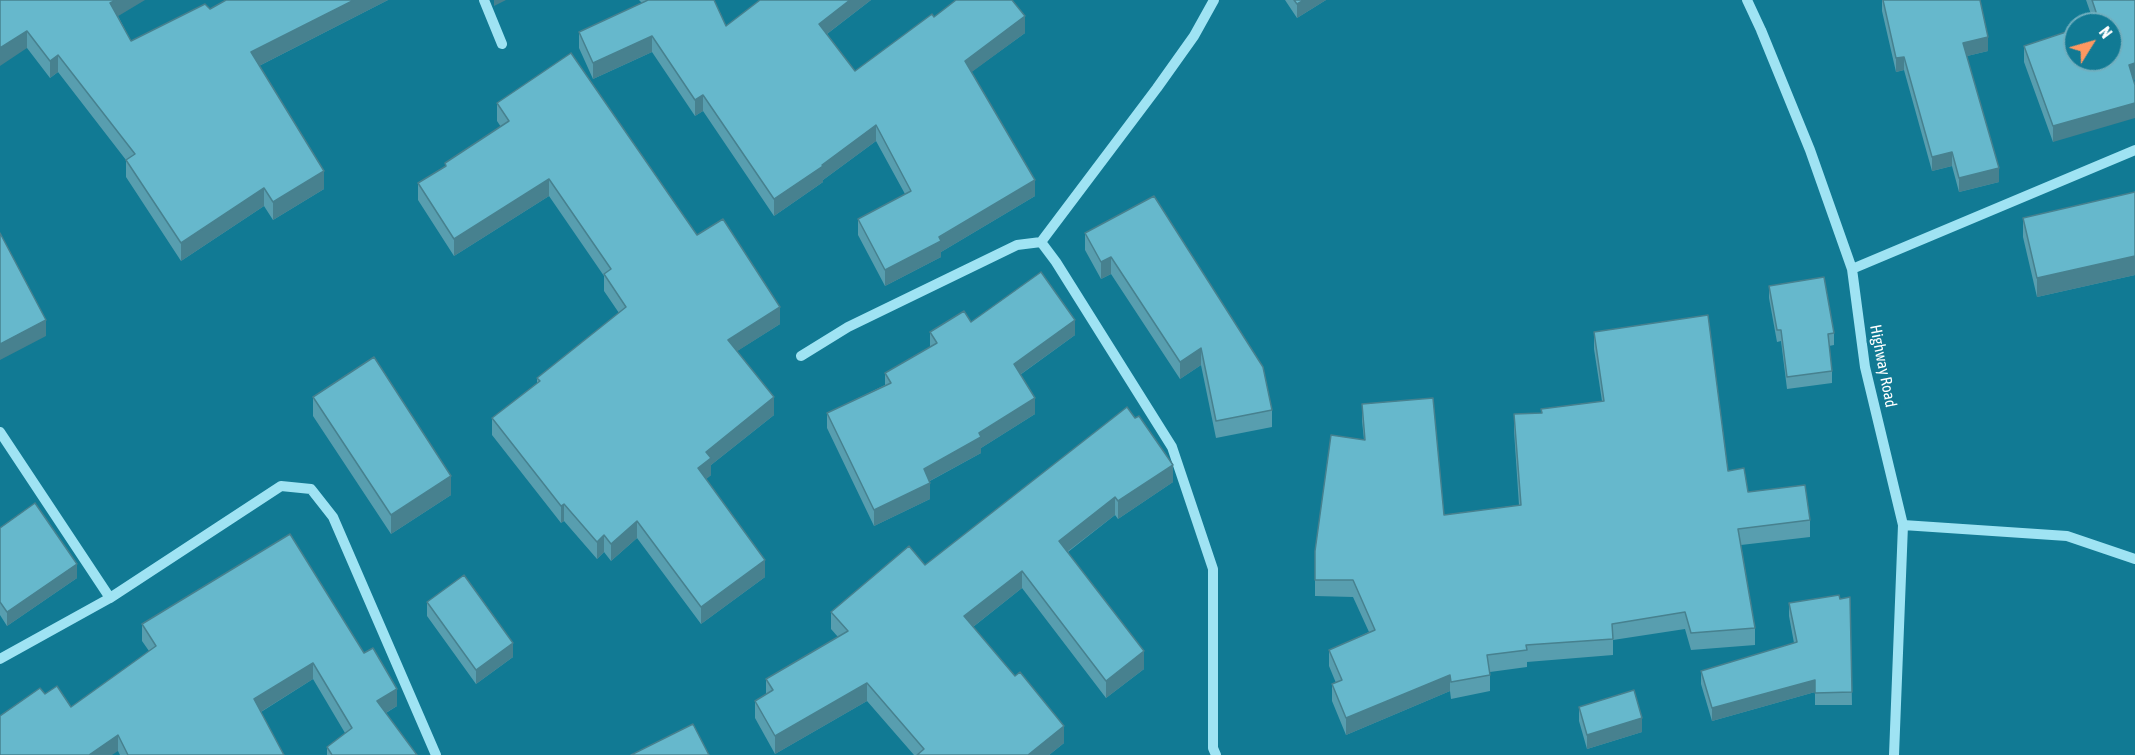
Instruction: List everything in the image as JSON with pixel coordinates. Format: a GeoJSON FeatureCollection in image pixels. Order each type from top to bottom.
{"type":"FeatureCollection","features":[{"type":"Feature","properties":{"kind":"street"},"geometry":{"type":"LineString","coordinates":[[484,0],[502,44]]}},
{"type":"Feature","properties":{"kind":"street"},"geometry":{"type":"LineString","coordinates":[[801,356],[848,327],[1017,245],[1041,242],[1157,88],[1194,36],[1214,0]]}},
{"type":"Feature","properties":{"kind":"street","name":"Highway Road"},"geometry":{"type":"LineString","coordinates":[[1747,0],[1810,150],[1852,269],[1865,367],[1904,525],[1894,755]]}},
{"type":"Feature","properties":{"kind":"street"},"geometry":{"type":"LineString","coordinates":[[1852,269],[2135,150]]}},
{"type":"Feature","properties":{"kind":"street"},"geometry":{"type":"LineString","coordinates":[[1041,242],[1056,262],[1172,447],[1212,569],[1213,748],[1216,755]]}},
{"type":"Feature","properties":{"kind":"street"},"geometry":{"type":"LineString","coordinates":[[0,432],[110,598]]}},
{"type":"Feature","properties":{"kind":"street"},"geometry":{"type":"LineString","coordinates":[[0,659],[110,598],[281,486],[311,489],[333,517],[436,755]]}},
{"type":"Feature","properties":{"kind":"street"},"geometry":{"type":"LineString","coordinates":[[1904,525],[2067,536],[2135,559]]}},
{"type":"Feature","properties":{"kind":"building"},"geometry":{"type":"Polygon","coordinates":[[[0,0],[116,0],[110,3],[131,41],[205,4],[210,9],[226,0],[354,0],[251,52],[324,171],[273,202],[264,188],[181,243],[126,160],[135,154],[58,55],[50,61],[27,31],[0,48],[0,0]]]}},
{"type":"Feature","properties":{"kind":"building"},"geometry":{"type":"Polygon","coordinates":[[[648,0],[714,0],[726,26],[760,0],[850,0],[819,24],[855,71],[932,14],[934,17],[956,0],[1012,0],[1025,16],[965,61],[1035,180],[939,237],[941,241],[885,270],[858,219],[911,191],[876,125],[823,166],[774,199],[703,95],[695,100],[652,36],[593,63],[579,32],[648,0]]]}},
{"type":"Feature","properties":{"kind":"building"},"geometry":{"type":"Polygon","coordinates":[[[1883,0],[1980,0],[1988,37],[1963,43],[1999,168],[1959,178],[1952,152],[1932,157],[1904,57],[1896,58],[1883,0]]]}},
{"type":"Feature","properties":{"kind":"building"},"geometry":{"type":"Polygon","coordinates":[[[2092,0],[2135,0],[2135,63],[2129,65],[2135,85],[2135,103],[2053,126],[2024,46],[2063,33],[2063,72],[2123,72],[2123,12],[2096,12],[2092,0]]]}},
{"type":"Feature","properties":{"kind":"building"},"geometry":{"type":"Polygon","coordinates":[[[571,53],[697,235],[723,219],[780,307],[728,340],[774,397],[706,452],[711,458],[698,468],[765,560],[701,607],[637,521],[611,544],[604,535],[597,542],[564,504],[561,506],[492,418],[540,381],[537,378],[626,307],[604,274],[611,269],[549,179],[454,239],[418,183],[509,121],[497,103],[571,53]]]}},
{"type":"Feature","properties":{"kind":"building"},"geometry":{"type":"Polygon","coordinates":[[[2135,192],[2135,256],[2037,278],[2023,218],[2135,192]]]}},
{"type":"Feature","properties":{"kind":"building"},"geometry":{"type":"Polygon","coordinates":[[[1154,196],[1263,367],[1272,410],[1216,421],[1201,348],[1180,362],[1111,257],[1101,262],[1085,233],[1154,196]]]}},
{"type":"Feature","properties":{"kind":"building"},"geometry":{"type":"Polygon","coordinates":[[[0,233],[46,320],[0,344],[0,233]]]}},
{"type":"Feature","properties":{"kind":"building"},"geometry":{"type":"Polygon","coordinates":[[[1041,272],[1075,320],[1014,364],[1035,398],[979,433],[981,437],[924,469],[930,483],[874,510],[827,413],[891,383],[885,373],[937,343],[930,332],[964,311],[971,322],[1041,272]]]}},
{"type":"Feature","properties":{"kind":"building"},"geometry":{"type":"Polygon","coordinates":[[[1824,277],[1834,333],[1828,334],[1832,371],[1787,377],[1781,330],[1777,330],[1769,286],[1824,277]]]}},
{"type":"Feature","properties":{"kind":"building"},"geometry":{"type":"Polygon","coordinates":[[[1708,315],[1728,471],[1744,468],[1748,492],[1805,485],[1810,520],[1738,529],[1755,628],[1691,633],[1685,612],[1612,624],[1613,639],[1526,645],[1527,650],[1487,655],[1490,675],[1451,682],[1450,675],[1346,718],[1332,684],[1342,680],[1329,650],[1375,630],[1353,580],[1315,580],[1315,551],[1331,435],[1365,440],[1362,404],[1433,398],[1444,515],[1521,505],[1514,414],[1542,413],[1541,409],[1604,401],[1594,332],[1708,315]]]}},
{"type":"Feature","properties":{"kind":"building"},"geometry":{"type":"Polygon","coordinates":[[[374,357],[451,476],[391,515],[313,397],[374,357]]]}},
{"type":"Feature","properties":{"kind":"building"},"geometry":{"type":"Polygon","coordinates":[[[1127,407],[1135,418],[1139,416],[1173,465],[1118,501],[1115,497],[1059,541],[1144,651],[1106,681],[1022,571],[964,616],[1015,676],[1020,672],[1064,726],[1028,755],[917,755],[924,749],[867,683],[775,736],[755,701],[773,690],[766,679],[848,631],[831,612],[909,546],[925,565],[1127,407]]]}},
{"type":"Feature","properties":{"kind":"building"},"geometry":{"type":"Polygon","coordinates":[[[35,503],[77,564],[7,612],[0,602],[0,528],[35,503]]]}},
{"type":"Feature","properties":{"kind":"building"},"geometry":{"type":"Polygon","coordinates":[[[290,534],[364,653],[373,648],[397,689],[377,701],[417,755],[332,755],[327,747],[352,728],[313,663],[254,699],[284,755],[128,755],[118,735],[89,755],[0,755],[0,716],[40,688],[45,694],[57,686],[71,707],[156,646],[142,624],[290,534]]]}},
{"type":"Feature","properties":{"kind":"building"},"geometry":{"type":"Polygon","coordinates":[[[464,575],[513,643],[476,670],[427,602],[464,575]]]}},
{"type":"Feature","properties":{"kind":"building"},"geometry":{"type":"Polygon","coordinates":[[[1839,595],[1840,599],[1850,597],[1852,692],[1815,693],[1815,680],[1712,708],[1701,671],[1797,642],[1789,603],[1839,595]]]}},
{"type":"Feature","properties":{"kind":"building"},"geometry":{"type":"Polygon","coordinates":[[[1634,690],[1642,718],[1587,735],[1579,707],[1634,690]]]}},
{"type":"Feature","properties":{"kind":"building"},"geometry":{"type":"Polygon","coordinates":[[[693,724],[709,755],[631,755],[693,724]]]}}]}
